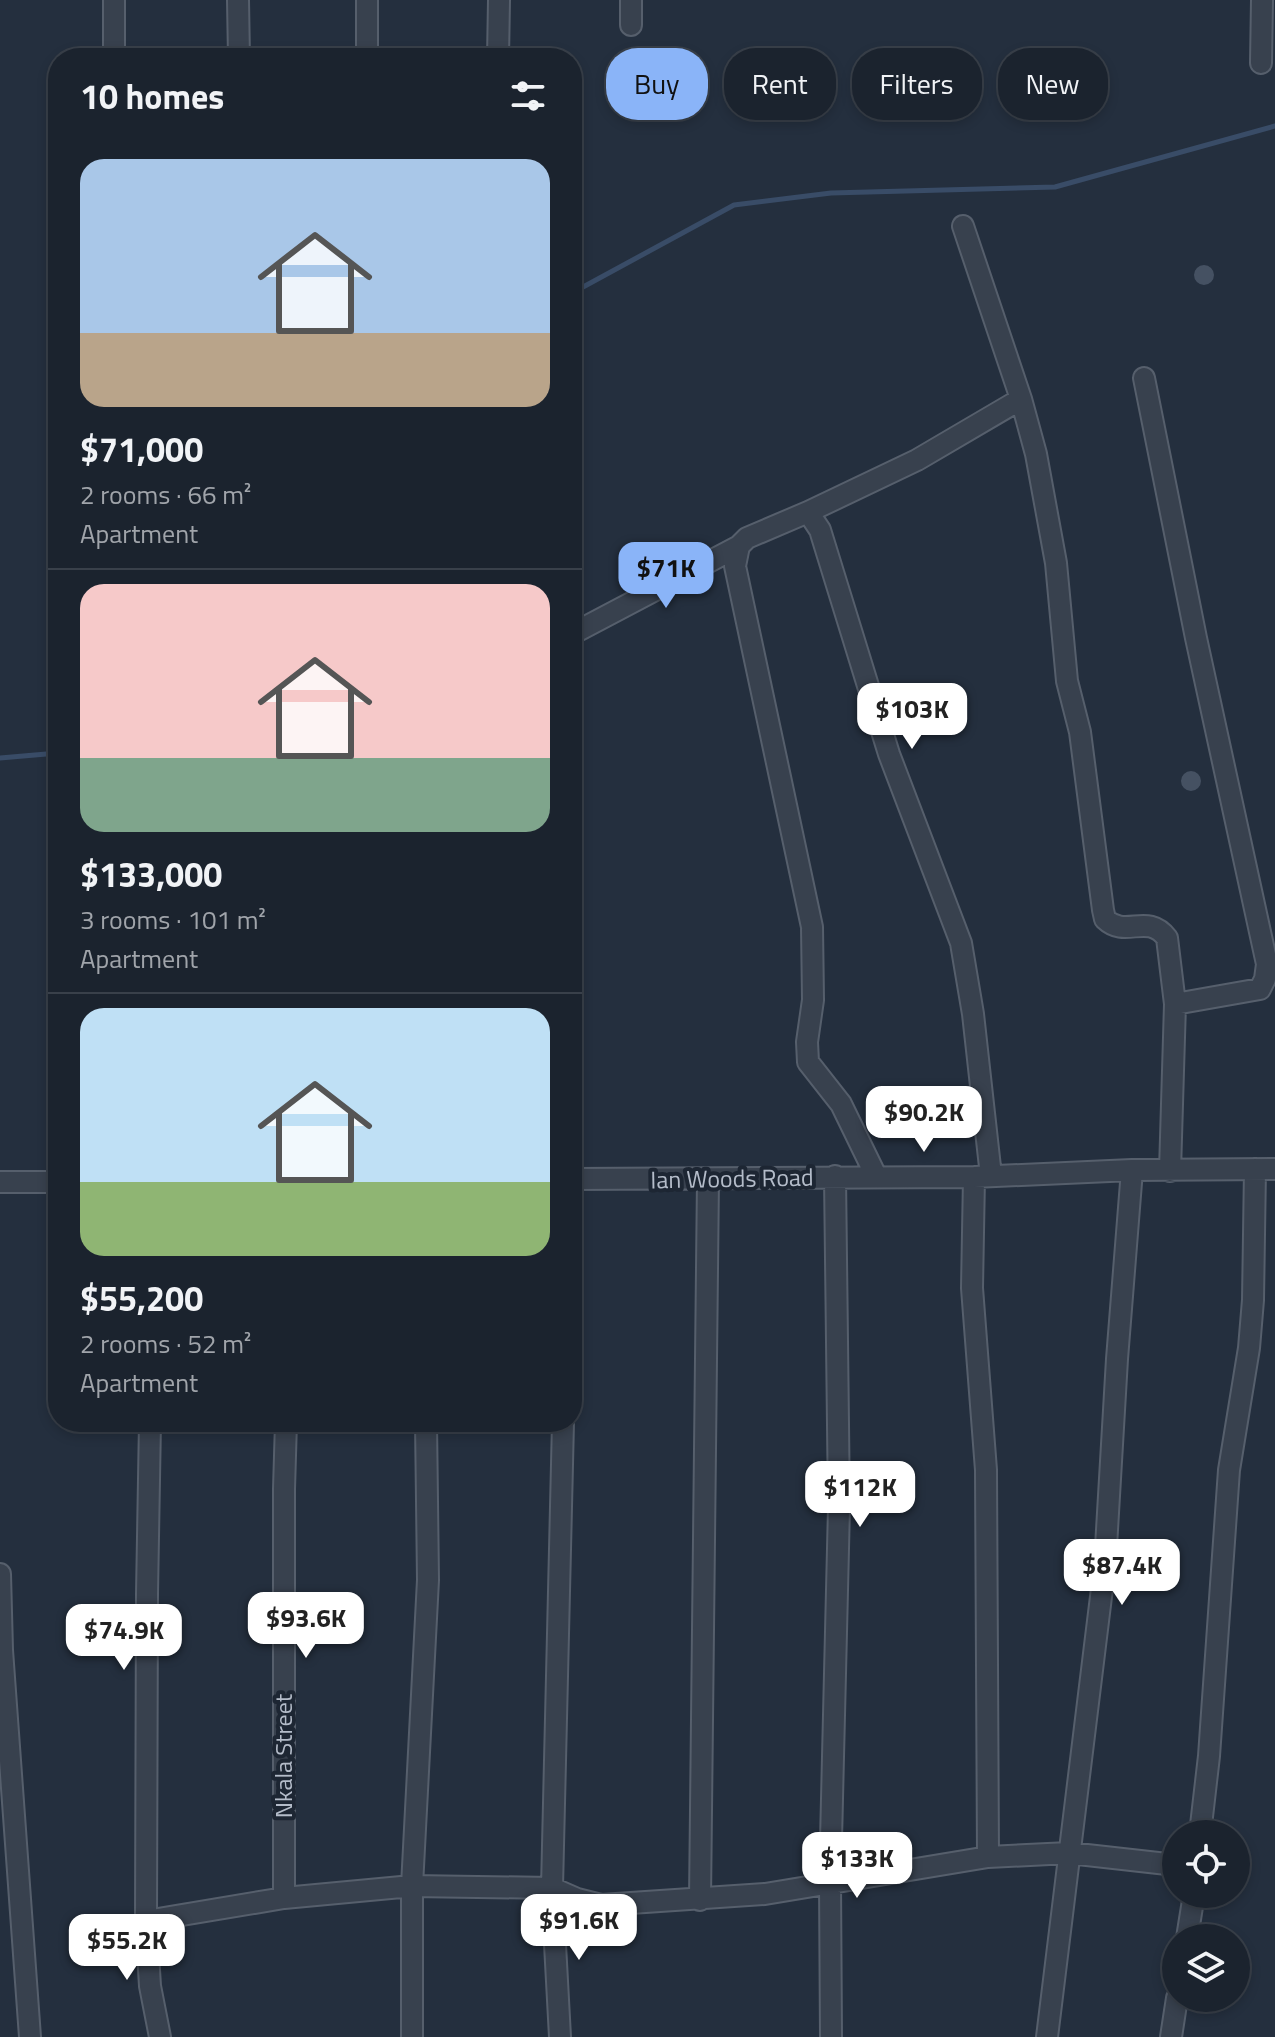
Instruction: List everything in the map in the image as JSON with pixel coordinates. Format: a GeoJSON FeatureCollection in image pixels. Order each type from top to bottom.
{"type":"FeatureCollection","features":[{"type":"Feature","properties":{"kind":"street"},"geometry":{"type":"LineString","coordinates":[[114,0],[114,48]]}},
{"type":"Feature","properties":{"kind":"street"},"geometry":{"type":"LineString","coordinates":[[238,0],[239,48]]}},
{"type":"Feature","properties":{"kind":"street"},"geometry":{"type":"LineString","coordinates":[[367,0],[367,48]]}},
{"type":"Feature","properties":{"kind":"street"},"geometry":{"type":"LineString","coordinates":[[498,48],[499,0]]}},
{"type":"Feature","properties":{"kind":"street"},"geometry":{"type":"LineString","coordinates":[[631,0],[631,25]]}},
{"type":"Feature","properties":{"kind":"street"},"geometry":{"type":"LineString","coordinates":[[1261,63],[1262,0]]}},
{"type":"Feature","properties":{"kind":"street"},"geometry":{"type":"LineString","coordinates":[[963,226],[1021,399],[1036,454],[1056,563],[1067,681],[1080,732],[1105,919],[1118,927],[1151,925],[1167,938],[1175,1004],[1170,1171]]}},
{"type":"Feature","properties":{"kind":"street"},"geometry":{"type":"LineString","coordinates":[[1144,378],[1196,638],[1267,964],[1260,989],[1175,1004]]}},
{"type":"Feature","properties":{"kind":"street"},"geometry":{"type":"LineString","coordinates":[[582,629],[739,546],[747,538],[917,460],[1021,399]]}},
{"type":"Feature","properties":{"kind":"street"},"geometry":{"type":"LineString","coordinates":[[808,512],[820,530],[889,754],[961,943],[973,1014],[982,1176],[972,1288],[987,1484],[988,1857]]}},
{"type":"Feature","properties":{"kind":"street"},"geometry":{"type":"LineString","coordinates":[[739,546],[735,566],[812,927],[813,1000],[807,1042],[808,1062],[841,1104],[876,1176]]}},
{"type":"Feature","properties":{"kind":"street"},"geometry":{"type":"LineString","coordinates":[[1202,1820],[1229,1470],[1249,1348],[1265,1169]]}},
{"type":"Feature","properties":{"kind":"street","name":"Ian Woods Road"},"geometry":{"type":"LineString","coordinates":[[582,1179],[982,1176],[1265,1169]]}},
{"type":"Feature","properties":{"kind":"street"},"geometry":{"type":"LineString","coordinates":[[1047,2037],[1105,1564],[1132,1170]]}},
{"type":"Feature","properties":{"kind":"street"},"geometry":{"type":"LineString","coordinates":[[831,2037],[830,1882],[839,1507],[835,1176]]}},
{"type":"Feature","properties":{"kind":"street"},"geometry":{"type":"LineString","coordinates":[[700,1900],[708,1179]]}},
{"type":"Feature","properties":{"kind":"street"},"geometry":{"type":"LineString","coordinates":[[0,1182],[48,1182]]}},
{"type":"Feature","properties":{"kind":"street"},"geometry":{"type":"LineString","coordinates":[[150,1432],[146,1921],[150,1986],[160,2037]]}},
{"type":"Feature","properties":{"kind":"street","name":"Nkala Street"},"geometry":{"type":"LineString","coordinates":[[284,1898],[286,1432]]}},
{"type":"Feature","properties":{"kind":"street"},"geometry":{"type":"LineString","coordinates":[[412,2037],[412,1886],[428,1580],[426,1432]]}},
{"type":"Feature","properties":{"kind":"street"},"geometry":{"type":"LineString","coordinates":[[560,2037],[552,1888],[563,1432]]}},
{"type":"Feature","properties":{"kind":"street"},"geometry":{"type":"LineString","coordinates":[[0,1574],[2,1650],[30,2037]]}},
{"type":"Feature","properties":{"kind":"street"},"geometry":{"type":"LineString","coordinates":[[146,1921],[284,1898],[412,1886],[552,1888],[601,1905],[765,1894],[988,1857],[1069,1853],[1162,1863]]}},
{"type":"Feature","properties":{"kind":"street"},"geometry":{"type":"LineString","coordinates":[[1171,2037],[1175,2012]]}},
{"type":"Feature","properties":{"kind":"building"},"geometry":{"type":"Polygon","coordinates":[[[1204,265],[1211,268],[1214,275],[1211,282],[1204,285],[1197,282],[1194,275],[1197,268],[1204,265]]]}},
{"type":"Feature","properties":{"kind":"building"},"geometry":{"type":"Polygon","coordinates":[[[1191,771],[1198,774],[1201,781],[1198,788],[1191,791],[1184,788],[1181,781],[1184,774],[1191,771]]]}},
{"type":"Feature","properties":{"kind":"waterway"},"geometry":{"type":"LineString","coordinates":[[582,288],[734,205],[831,193],[1055,187],[1275,126]]}},
{"type":"Feature","properties":{"kind":"waterway"},"geometry":{"type":"LineString","coordinates":[[0,758],[48,754]]}}]}
